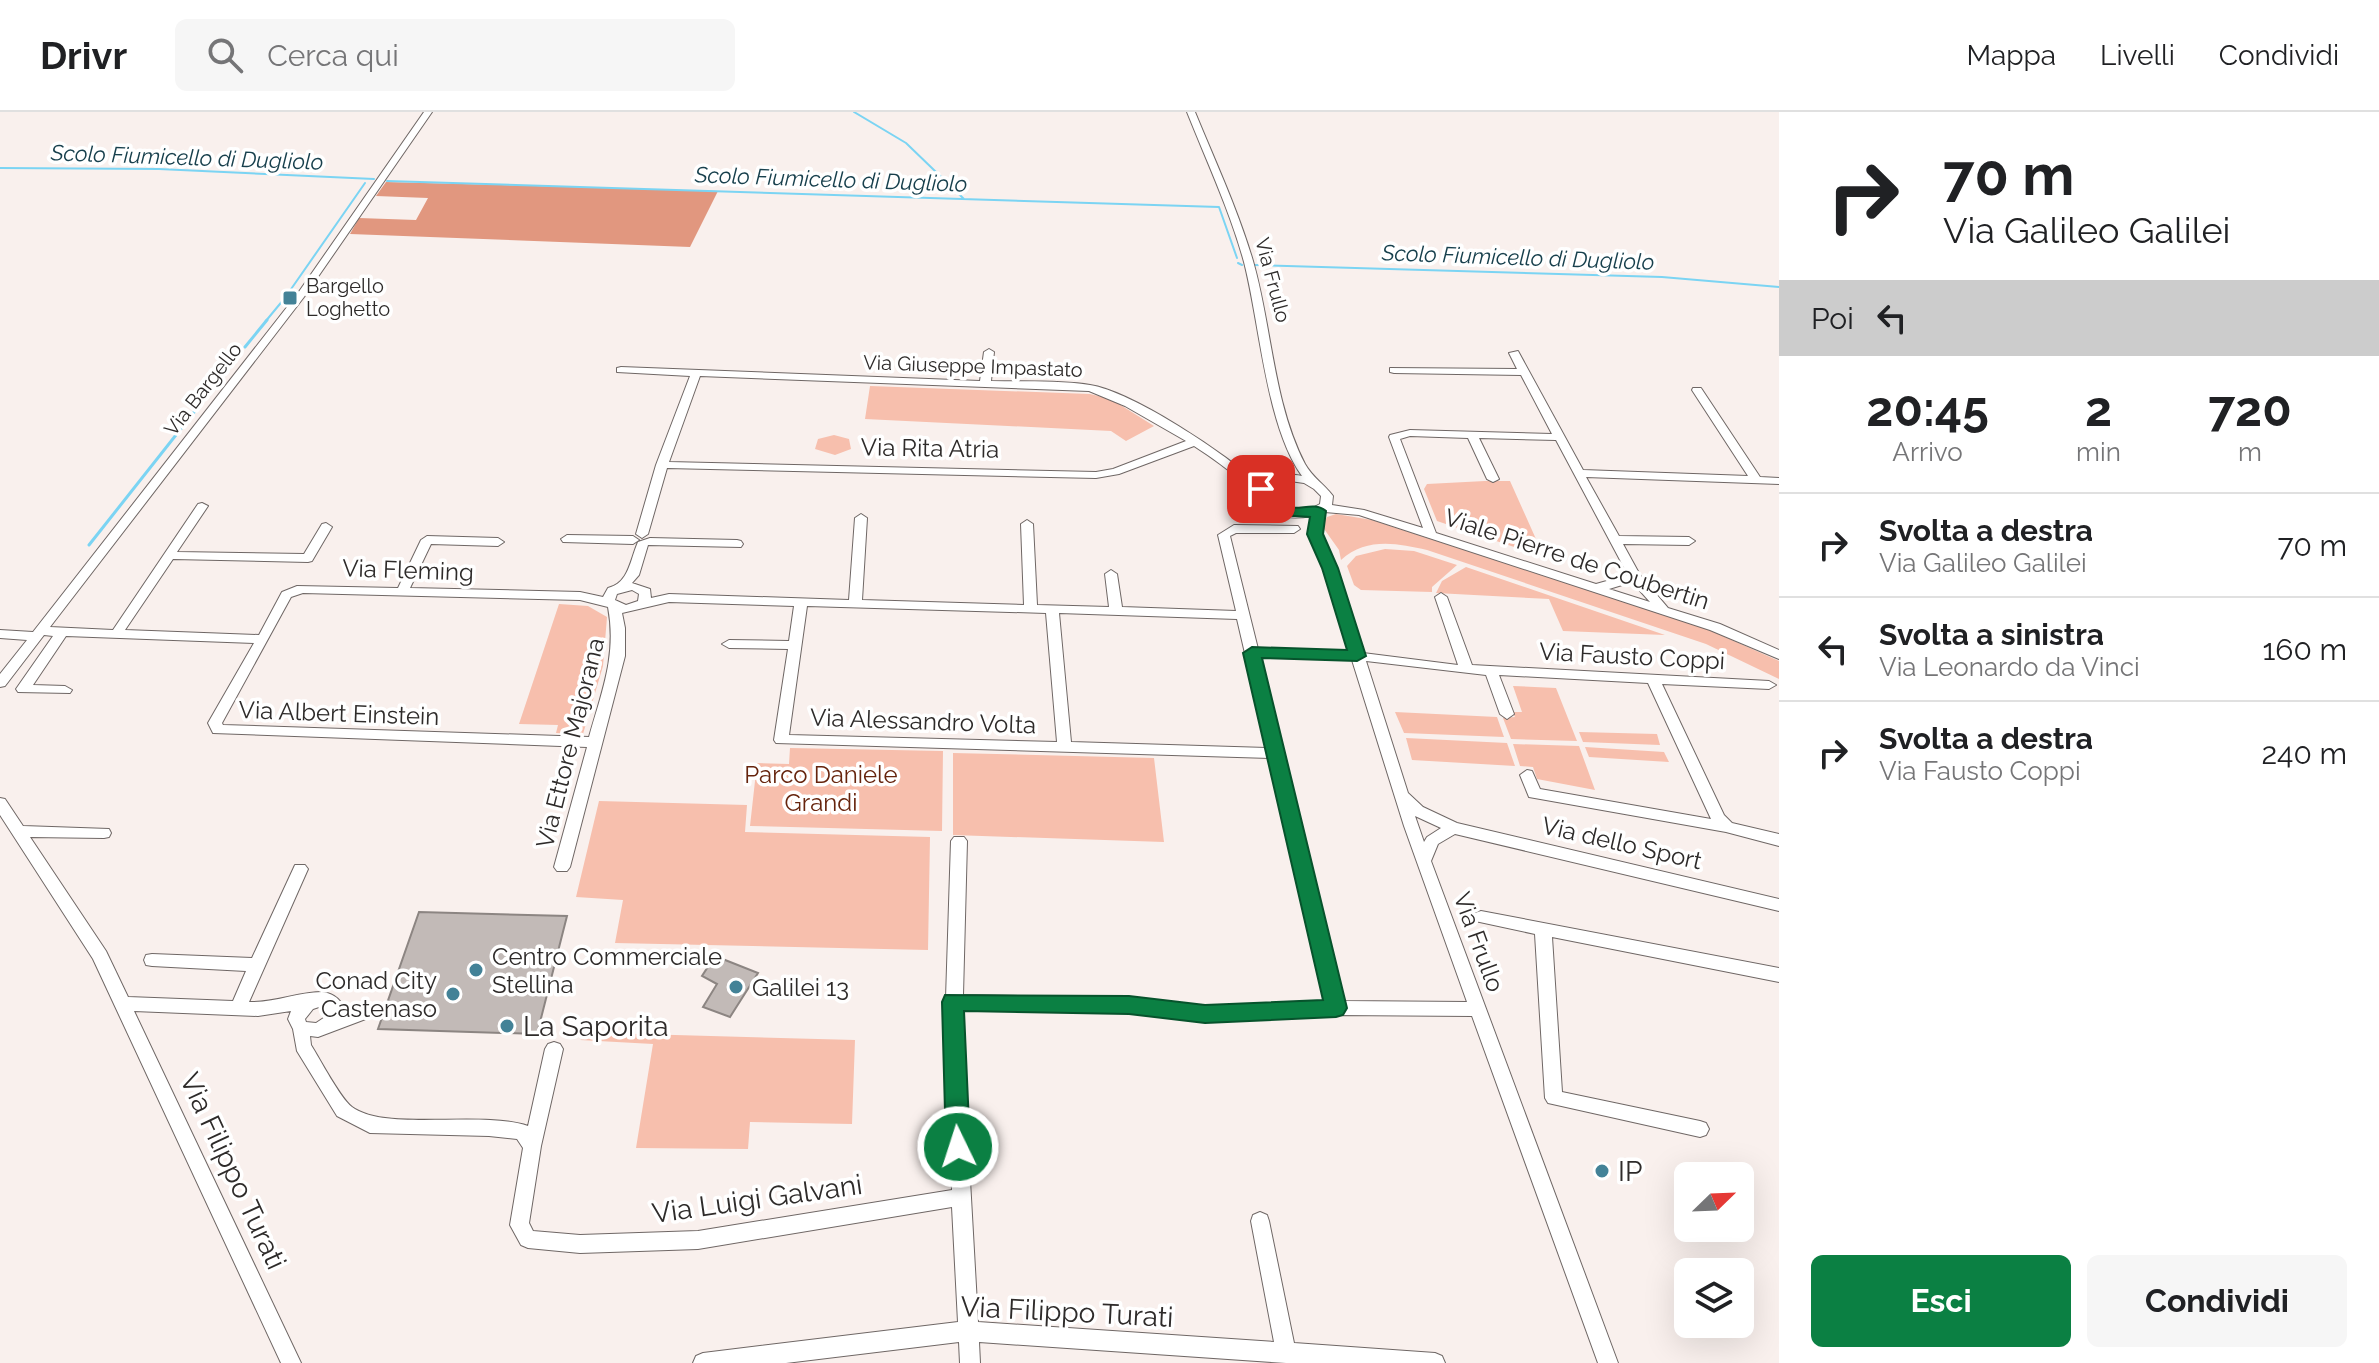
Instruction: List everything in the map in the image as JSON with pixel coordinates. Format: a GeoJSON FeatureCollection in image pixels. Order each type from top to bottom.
{"type":"FeatureCollection","features":[{"type":"Feature","properties":{"kind":"street","name":"Via Bargello"},"geometry":{"type":"LineString","coordinates":[[0,683],[301,295],[428,112]]}},
{"type":"Feature","properties":{"kind":"street","name":"Via Frullo"},"geometry":{"type":"LineString","coordinates":[[1191,112],[1244,249],[1297,464],[1313,483]]}},
{"type":"Feature","properties":{"kind":"street"},"geometry":{"type":"LineString","coordinates":[[985,385],[989,352]]}},
{"type":"Feature","properties":{"kind":"street"},"geometry":{"type":"LineString","coordinates":[[1514,353],[1616,540],[1640,595],[1628,599]]}},
{"type":"Feature","properties":{"kind":"street","name":"Via Giuseppe Impastato"},"geometry":{"type":"LineString","coordinates":[[621,370],[1090,388],[1109,393],[1228,464],[1269,505],[1315,534]]}},
{"type":"Feature","properties":{"kind":"street"},"geometry":{"type":"LineString","coordinates":[[1394,370],[1525,372]]}},
{"type":"Feature","properties":{"kind":"street"},"geometry":{"type":"LineString","coordinates":[[662,465],[696,373]]}},
{"type":"Feature","properties":{"kind":"street"},"geometry":{"type":"LineString","coordinates":[[1697,390],[1756,480]]}},
{"type":"Feature","properties":{"kind":"street"},"geometry":{"type":"LineString","coordinates":[[1431,535],[1393,439],[1410,433],[1559,437]]}},
{"type":"Feature","properties":{"kind":"street"},"geometry":{"type":"LineString","coordinates":[[1472,435],[1493,479]]}},
{"type":"Feature","properties":{"kind":"street","name":"Via Rita Atria"},"geometry":{"type":"LineString","coordinates":[[662,465],[1096,475],[1115,472],[1192,443]]}},
{"type":"Feature","properties":{"kind":"street","name":"Via Giuseppe Impastato"},"geometry":{"type":"LineString","coordinates":[[1228,464],[1277,478],[1313,483]]}},
{"type":"Feature","properties":{"kind":"street"},"geometry":{"type":"LineString","coordinates":[[1261,494],[1263,486],[1297,464]]}},
{"type":"Feature","properties":{"kind":"street","name":"Via Ettore Majorana"},"geometry":{"type":"LineString","coordinates":[[562,867],[618,656],[619,628],[662,465]]}},
{"type":"Feature","properties":{"kind":"street"},"geometry":{"type":"LineString","coordinates":[[1580,473],[1779,481]]}},
{"type":"Feature","properties":{"kind":"street","name":"Viale Pierre de Coubertin"},"geometry":{"type":"LineString","coordinates":[[1313,483],[1360,512],[1715,627],[1779,655]]}},
{"type":"Feature","properties":{"kind":"street"},"geometry":{"type":"LineString","coordinates":[[1315,534],[1321,510],[1328,500],[1326,493]]}},
{"type":"Feature","properties":{"kind":"street"},"geometry":{"type":"LineString","coordinates":[[116,634],[202,506]]}},
{"type":"Feature","properties":{"kind":"street","name":"Viale Pierre de Coubertin"},"geometry":{"type":"LineString","coordinates":[[1283,512],[1360,512]]}},
{"type":"Feature","properties":{"kind":"street"},"geometry":{"type":"LineString","coordinates":[[855,603],[861,518]]}},
{"type":"Feature","properties":{"kind":"street"},"geometry":{"type":"LineString","coordinates":[[1027,524],[1031,610]]}},
{"type":"Feature","properties":{"kind":"street"},"geometry":{"type":"LineString","coordinates":[[169,555],[308,558],[326,527]]}},
{"type":"Feature","properties":{"kind":"street"},"geometry":{"type":"LineString","coordinates":[[1294,529],[1234,529],[1225,532],[1274,753],[1336,1008]]}},
{"type":"Feature","properties":{"kind":"street","name":"Via Frullo"},"geometry":{"type":"LineString","coordinates":[[1315,534],[1330,568],[1411,826],[1608,1363]]}},
{"type":"Feature","properties":{"kind":"street"},"geometry":{"type":"LineString","coordinates":[[567,539],[737,544]]}},
{"type":"Feature","properties":{"kind":"street"},"geometry":{"type":"LineString","coordinates":[[402,592],[427,540],[498,542]]}},
{"type":"Feature","properties":{"kind":"street"},"geometry":{"type":"LineString","coordinates":[[1616,540],[1689,541]]}},
{"type":"Feature","properties":{"kind":"street"},"geometry":{"type":"LineString","coordinates":[[1111,574],[1116,612]]}},
{"type":"Feature","properties":{"kind":"street"},"geometry":{"type":"LineString","coordinates":[[1596,588],[1635,582]]}},
{"type":"Feature","properties":{"kind":"street"},"geometry":{"type":"LineString","coordinates":[[1635,582],[1664,610]]}},
{"type":"Feature","properties":{"kind":"street","name":"Via Fleming"},"geometry":{"type":"LineString","coordinates":[[263,639],[286,595],[296,590],[580,596],[627,594]]}},
{"type":"Feature","properties":{"kind":"street"},"geometry":{"type":"LineString","coordinates":[[627,594],[669,598],[1244,615]]}},
{"type":"Feature","properties":{"kind":"street","name":"Via Ettore Majorana"},"geometry":{"type":"LineString","coordinates":[[619,628],[627,594]]}},
{"type":"Feature","properties":{"kind":"street"},"geometry":{"type":"LineString","coordinates":[[1441,597],[1467,670]]}},
{"type":"Feature","properties":{"kind":"street"},"geometry":{"type":"LineString","coordinates":[[729,644],[794,645],[801,602]]}},
{"type":"Feature","properties":{"kind":"street","name":"Via Alessandro Volta"},"geometry":{"type":"LineString","coordinates":[[1052,611],[1064,747]]}},
{"type":"Feature","properties":{"kind":"street"},"geometry":{"type":"LineString","coordinates":[[62,632],[23,689],[65,690]]}},
{"type":"Feature","properties":{"kind":"street"},"geometry":{"type":"LineString","coordinates":[[0,634],[62,632],[263,639]]}},
{"type":"Feature","properties":{"kind":"street","name":"Via Albert Einstein"},"geometry":{"type":"LineString","coordinates":[[263,639],[215,723],[218,730],[595,742]]}},
{"type":"Feature","properties":{"kind":"street","name":"Via Alessandro Volta"},"geometry":{"type":"LineString","coordinates":[[794,645],[781,740],[1274,753]]}},
{"type":"Feature","properties":{"kind":"street","name":"Via Fausto Coppi"},"geometry":{"type":"LineString","coordinates":[[1252,653],[1357,656],[1467,670],[1769,685]]}},
{"type":"Feature","properties":{"kind":"street"},"geometry":{"type":"LineString","coordinates":[[1491,671],[1507,714]]}},
{"type":"Feature","properties":{"kind":"street"},"geometry":{"type":"LineString","coordinates":[[1654,681],[1714,811],[1727,827]]}},
{"type":"Feature","properties":{"kind":"street"},"geometry":{"type":"LineString","coordinates":[[1527,775],[1534,793],[1727,827],[1779,840]]}},
{"type":"Feature","properties":{"kind":"street","name":"Via dello Sport"},"geometry":{"type":"LineString","coordinates":[[1400,793],[1418,811],[1447,828]]}},
{"type":"Feature","properties":{"kind":"street","name":"Via Filippo Turati"},"geometry":{"type":"LineString","coordinates":[[0,803],[84,927],[124,1004],[291,1363]]}},
{"type":"Feature","properties":{"kind":"street","name":"Via dello Sport"},"geometry":{"type":"LineString","coordinates":[[1411,826],[1429,822],[1779,905]]}},
{"type":"Feature","properties":{"kind":"street"},"geometry":{"type":"LineString","coordinates":[[1424,860],[1432,841],[1447,828]]}},
{"type":"Feature","properties":{"kind":"street"},"geometry":{"type":"LineString","coordinates":[[20,831],[104,833]]}},
{"type":"Feature","properties":{"kind":"street"},"geometry":{"type":"LineString","coordinates":[[959,841],[952,1002],[970,1363]]}},
{"type":"Feature","properties":{"kind":"street"},"geometry":{"type":"LineString","coordinates":[[238,1008],[300,869]]}},
{"type":"Feature","properties":{"kind":"street"},"geometry":{"type":"LineString","coordinates":[[1481,917],[1779,975]]}},
{"type":"Feature","properties":{"kind":"street"},"geometry":{"type":"LineString","coordinates":[[1543,929],[1554,1098],[1700,1129]]}},
{"type":"Feature","properties":{"kind":"street"},"geometry":{"type":"LineString","coordinates":[[152,960],[257,965]]}},
{"type":"Feature","properties":{"kind":"street"},"geometry":{"type":"LineString","coordinates":[[124,1004],[258,1009],[311,1027],[365,1012],[324,999],[258,1009]]}},
{"type":"Feature","properties":{"kind":"street"},"geometry":{"type":"LineString","coordinates":[[311,1001],[297,1014],[311,1027],[313,1061],[343,1111],[370,1125],[489,1128],[522,1132],[532,1146]]}},
{"type":"Feature","properties":{"kind":"street"},"geometry":{"type":"LineString","coordinates":[[952,1002],[1129,1005],[1205,1014],[1336,1008],[1478,1009]]}},
{"type":"Feature","properties":{"kind":"street"},"geometry":{"type":"LineString","coordinates":[[311,1027],[337,1012],[334,1004]]}},
{"type":"Feature","properties":{"kind":"street"},"geometry":{"type":"LineString","coordinates":[[532,1146],[554,1049]]}},
{"type":"Feature","properties":{"kind":"street","name":"Via Luigi Galvani"},"geometry":{"type":"LineString","coordinates":[[532,1146],[519,1225],[528,1239],[580,1244],[698,1240],[962,1197]]}},
{"type":"Feature","properties":{"kind":"street"},"geometry":{"type":"LineString","coordinates":[[1260,1221],[1294,1356]]}},
{"type":"Feature","properties":{"kind":"street","name":"Via Filippo Turati"},"geometry":{"type":"LineString","coordinates":[[703,1363],[968,1331],[1294,1356],[1435,1363]]}},
{"type":"Feature","properties":{"kind":"green space"},"geometry":{"type":"Polygon","coordinates":[[[870,386],[1090,394],[1111,399],[1154,426],[1126,441],[1111,431],[865,419],[870,386]]]}},
{"type":"Feature","properties":{"kind":"green space"},"geometry":{"type":"Polygon","coordinates":[[[834,435],[849,439],[851,449],[835,455],[815,449],[818,439],[834,435]]]}},
{"type":"Feature","properties":{"kind":"green space"},"geometry":{"type":"Polygon","coordinates":[[[1510,481],[1544,557],[1437,521],[1424,489],[1427,484],[1510,481]]]}},
{"type":"Feature","properties":{"kind":"green space"},"geometry":{"type":"Polygon","coordinates":[[[1336,514],[1372,520],[1707,629],[1779,661],[1779,679],[1706,644],[1427,550],[1393,544],[1371,545],[1341,560],[1339,550],[1322,526],[1327,517],[1336,514]]]}},
{"type":"Feature","properties":{"kind":"green space"},"geometry":{"type":"Polygon","coordinates":[[[1385,549],[1414,551],[1457,565],[1432,587],[1432,592],[1361,590],[1354,585],[1347,566],[1356,556],[1385,549]]]}},
{"type":"Feature","properties":{"kind":"green space"},"geometry":{"type":"Polygon","coordinates":[[[1466,567],[1665,635],[1563,631],[1549,599],[1436,593],[1442,581],[1466,567]]]}},
{"type":"Feature","properties":{"kind":"green space"},"geometry":{"type":"Polygon","coordinates":[[[559,604],[588,606],[607,617],[603,666],[583,734],[556,733],[558,725],[519,724],[559,604]]]}},
{"type":"Feature","properties":{"kind":"green space"},"geometry":{"type":"Polygon","coordinates":[[[1513,686],[1556,688],[1577,741],[1511,739],[1503,718],[1515,717],[1512,712],[1522,712],[1513,686]]]}},
{"type":"Feature","properties":{"kind":"green space"},"geometry":{"type":"Polygon","coordinates":[[[1395,712],[1497,717],[1504,737],[1404,733],[1395,712]]]}},
{"type":"Feature","properties":{"kind":"green space"},"geometry":{"type":"Polygon","coordinates":[[[1579,732],[1657,734],[1660,745],[1583,742],[1579,732]]]}},
{"type":"Feature","properties":{"kind":"green space"},"geometry":{"type":"Polygon","coordinates":[[[1406,738],[1507,743],[1515,766],[1412,760],[1406,738]]]}},
{"type":"Feature","properties":{"kind":"green space"},"geometry":{"type":"Polygon","coordinates":[[[1513,744],[1579,746],[1595,790],[1537,779],[1533,767],[1520,766],[1513,744]]]}},
{"type":"Feature","properties":{"kind":"green space"},"geometry":{"type":"Polygon","coordinates":[[[1585,747],[1664,752],[1669,762],[1589,757],[1585,747]]]}},
{"type":"Feature","properties":{"kind":"green space","name":"Parco Daniele Grandi"},"geometry":{"type":"Polygon","coordinates":[[[790,748],[943,751],[942,831],[750,826],[757,763],[789,764],[790,748]]]}},
{"type":"Feature","properties":{"kind":"green space"},"geometry":{"type":"Polygon","coordinates":[[[953,753],[1154,758],[1164,842],[953,835],[953,753]]]}},
{"type":"Feature","properties":{"kind":"green space"},"geometry":{"type":"Polygon","coordinates":[[[599,801],[747,805],[745,832],[930,837],[928,950],[615,943],[623,900],[576,897],[599,801]]]}},
{"type":"Feature","properties":{"kind":"green space"},"geometry":{"type":"Polygon","coordinates":[[[604,1033],[855,1040],[852,1124],[750,1122],[748,1149],[636,1148],[653,1044],[580,1040],[604,1033]]]}},
{"type":"Feature","properties":{"kind":"shaded area"},"geometry":{"type":"Polygon","coordinates":[[[386,182],[718,191],[690,247],[350,234],[359,218],[416,220],[428,198],[376,196],[386,182]]]}},
{"type":"Feature","properties":{"kind":"building","name":"Centro Commerciale Stellina"},"geometry":{"type":"Polygon","coordinates":[[[419,912],[567,916],[537,1034],[378,1029],[419,912]]]}},
{"type":"Feature","properties":{"kind":"building","name":"Galilei 13"},"geometry":{"type":"Polygon","coordinates":[[[715,956],[758,973],[730,1017],[703,1007],[717,984],[702,976],[715,956]]]}},
{"type":"Feature","properties":{"kind":"waterway"},"geometry":{"type":"LineString","coordinates":[[854,112],[906,143],[964,199]]}},
{"type":"Feature","properties":{"kind":"waterway","name":"Scolo Fiumicello di Dugliolo"},"geometry":{"type":"LineString","coordinates":[[0,168],[159,169],[374,179]]}},
{"type":"Feature","properties":{"kind":"waterway","name":"Scolo Fiumicello di Dugliolo"},"geometry":{"type":"LineString","coordinates":[[387,181],[1219,207],[1237,258]]}},
{"type":"Feature","properties":{"kind":"waterway"},"geometry":{"type":"LineString","coordinates":[[289,292],[365,183]]}},
{"type":"Feature","properties":{"kind":"waterway","name":"Scolo Fiumicello di Dugliolo"},"geometry":{"type":"LineString","coordinates":[[1238,263],[1242,265]]}},
{"type":"Feature","properties":{"kind":"waterway","name":"Scolo Fiumicello di Dugliolo"},"geometry":{"type":"LineString","coordinates":[[1255,265],[1662,277],[1779,287]]}},
{"type":"Feature","properties":{"kind":"waterway"},"geometry":{"type":"LineString","coordinates":[[265,322],[284,299]]}},
{"type":"Feature","properties":{"kind":"waterway"},"geometry":{"type":"LineString","coordinates":[[245,347],[267,320]]}},
{"type":"Feature","properties":{"kind":"waterway"},"geometry":{"type":"LineString","coordinates":[[89,545],[240,354]]}},
{"type":"Feature","properties":{"kind":"place","name":"Bargello Loghetto"},"geometry":{"type":"Point","coordinates":[290,298]}},
{"type":"Feature","properties":{"kind":"place","name":"Centro Commerciale Stellina"},"geometry":{"type":"Point","coordinates":[476,970]}},
{"type":"Feature","properties":{"kind":"place","name":"Galilei 13"},"geometry":{"type":"Point","coordinates":[736,987]}},
{"type":"Feature","properties":{"kind":"place","name":"Conad City Castenaso"},"geometry":{"type":"Point","coordinates":[453,994]}},
{"type":"Feature","properties":{"kind":"place","name":"La Saporita"},"geometry":{"type":"Point","coordinates":[507,1026]}},
{"type":"Feature","properties":{"kind":"place","name":"IP"},"geometry":{"type":"Point","coordinates":[1602,1171]}},
{"type":"Feature","properties":{"kind":"route"},"geometry":{"type":"LineString","coordinates":[[958,1147],[952,1002],[1129,1005],[1205,1014],[1230,1010],[1336,1008],[1252,653],[1357,656],[1330,568],[1315,534],[1315,519],[1319,511],[1299,514],[1283,512],[1264,500],[1261,489]]}}]}
